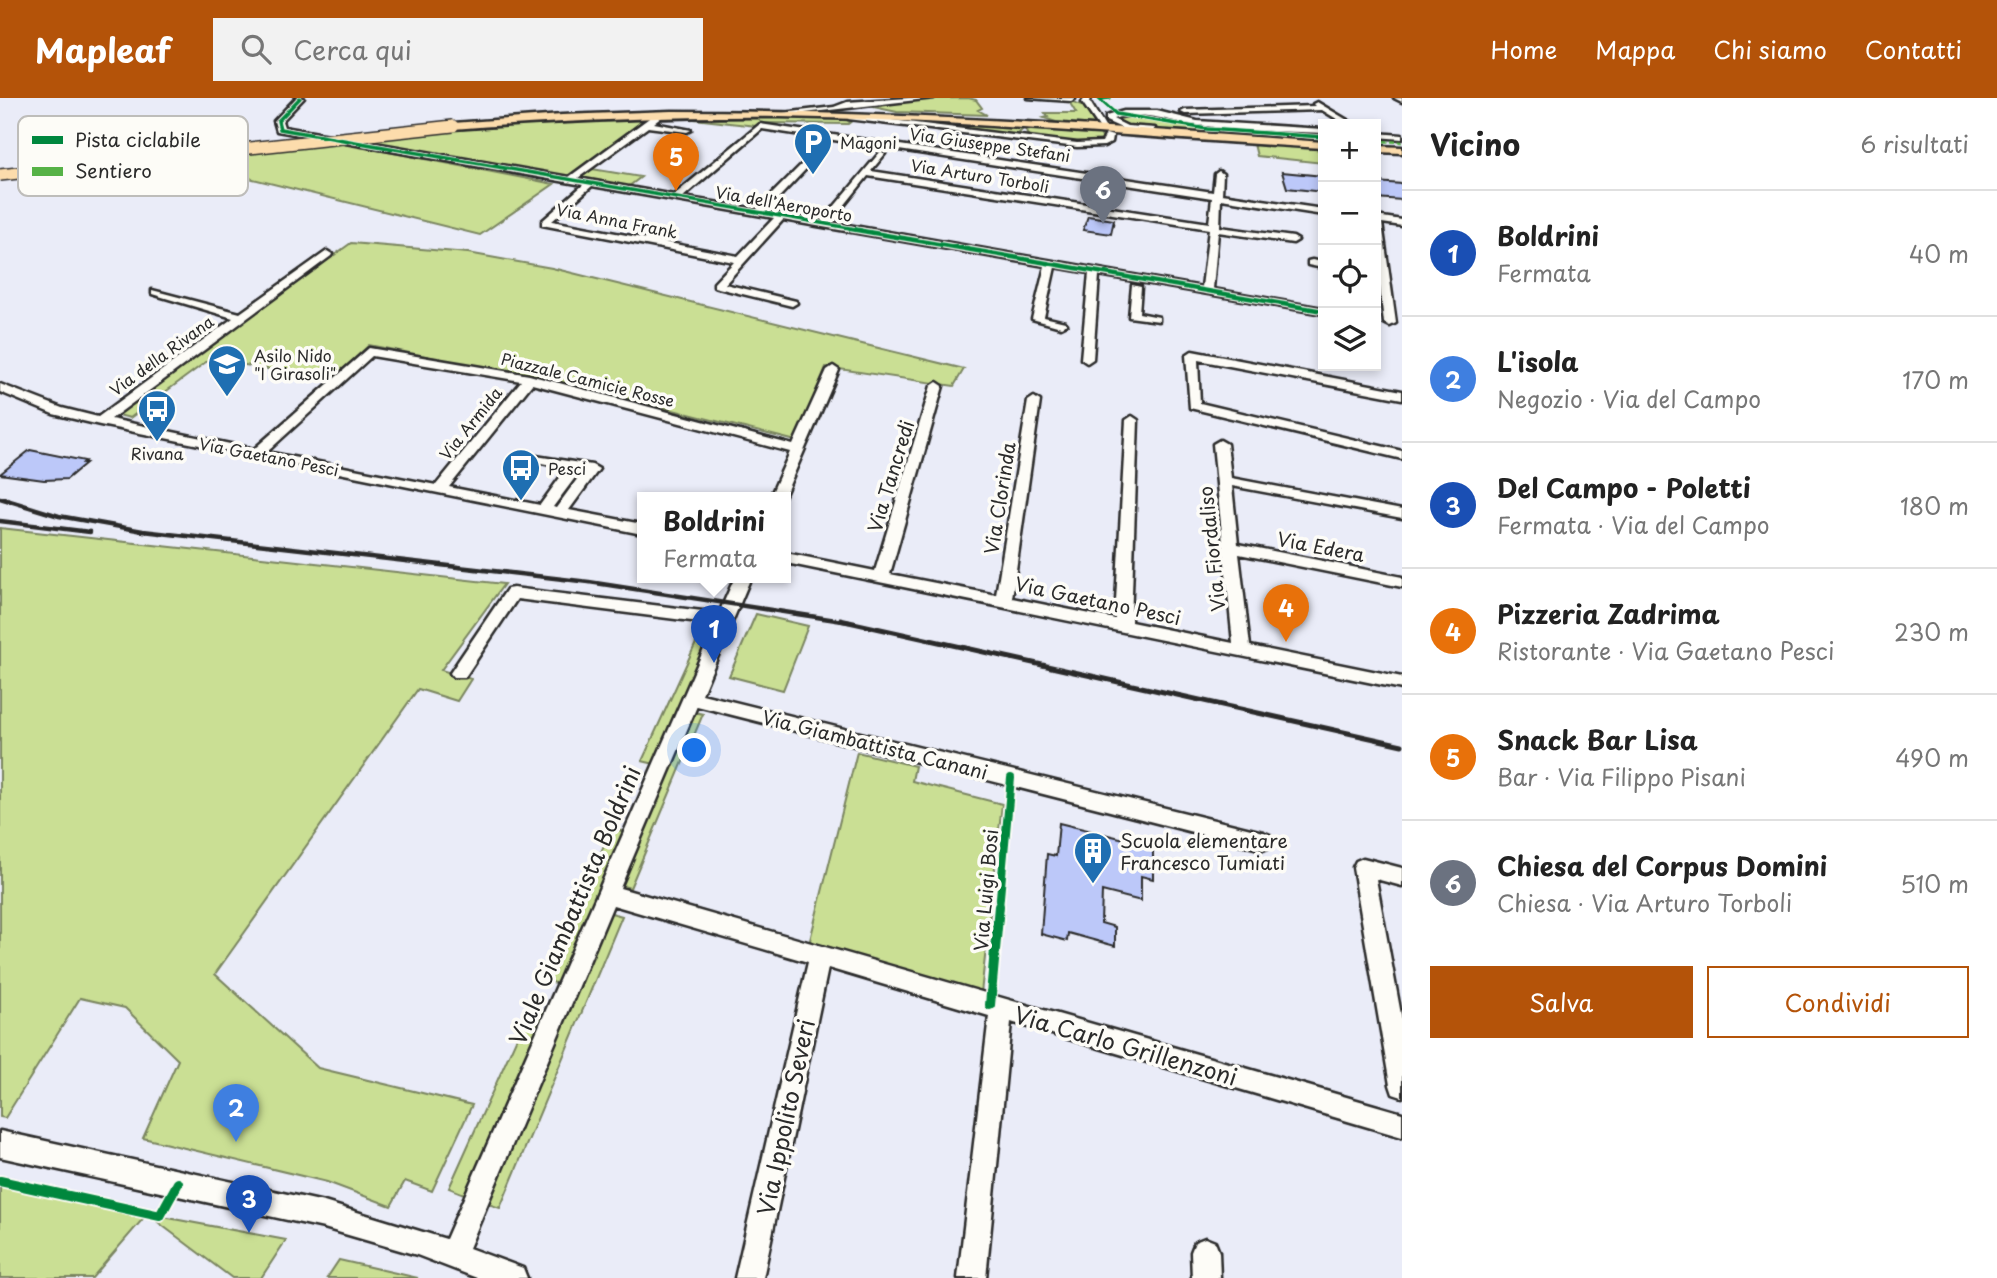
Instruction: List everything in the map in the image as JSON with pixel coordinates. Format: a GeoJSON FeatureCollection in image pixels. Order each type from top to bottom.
{"type":"FeatureCollection","features":[{"type":"Feature","properties":{"kind":"main road"},"geometry":{"type":"LineString","coordinates":[[453,126],[729,112]]}},
{"type":"Feature","properties":{"kind":"main road"},"geometry":{"type":"LineString","coordinates":[[248,148],[596,114],[729,112],[918,117],[1098,127],[1318,145]]}},
{"type":"Feature","properties":{"kind":"main road"},"geometry":{"type":"LineString","coordinates":[[1381,149],[1402,150]]}},
{"type":"Feature","properties":{"kind":"main road"},"geometry":{"type":"LineString","coordinates":[[0,175],[18,173]]}},
{"type":"Feature","properties":{"kind":"street","name":"Via dell'Aeroporto"},"geometry":{"type":"LineString","coordinates":[[300,98],[278,121],[280,129],[1318,310]]}},
{"type":"Feature","properties":{"kind":"street"},"geometry":{"type":"LineString","coordinates":[[838,107],[840,98]]}},
{"type":"Feature","properties":{"kind":"street"},"geometry":{"type":"LineString","coordinates":[[782,113],[838,107],[851,101],[875,104],[930,98]]}},
{"type":"Feature","properties":{"kind":"street"},"geometry":{"type":"LineString","coordinates":[[1031,98],[1089,101],[1098,127],[1022,131],[1032,139],[1056,143]]}},
{"type":"Feature","properties":{"kind":"street"},"geometry":{"type":"LineString","coordinates":[[1308,98],[1342,119]]}},
{"type":"Feature","properties":{"kind":"street"},"geometry":{"type":"LineString","coordinates":[[851,101],[884,113],[918,117]]}},
{"type":"Feature","properties":{"kind":"street"},"geometry":{"type":"LineString","coordinates":[[1224,138],[1132,129],[1117,125],[1109,119],[1116,114],[1325,108]]}},
{"type":"Feature","properties":{"kind":"street"},"geometry":{"type":"LineString","coordinates":[[782,113],[850,117],[1056,143],[1098,145],[1108,142],[1109,136]]}},
{"type":"Feature","properties":{"kind":"street"},"geometry":{"type":"LineString","coordinates":[[1157,113],[1197,123],[1318,131]]}},
{"type":"Feature","properties":{"kind":"street"},"geometry":{"type":"LineString","coordinates":[[570,180],[659,115]]}},
{"type":"Feature","properties":{"kind":"street"},"geometry":{"type":"LineString","coordinates":[[647,124],[687,130]]}},
{"type":"Feature","properties":{"kind":"street"},"geometry":{"type":"LineString","coordinates":[[857,124],[870,124]]}},
{"type":"Feature","properties":{"kind":"street","name":"Via Giuseppe Stefani"},"geometry":{"type":"LineString","coordinates":[[675,199],[760,126],[847,135],[1318,211]]}},
{"type":"Feature","properties":{"kind":"street"},"geometry":{"type":"LineString","coordinates":[[1381,135],[1402,137]]}},
{"type":"Feature","properties":{"kind":"street"},"geometry":{"type":"LineString","coordinates":[[759,213],[821,148]]}},
{"type":"Feature","properties":{"kind":"street"},"geometry":{"type":"LineString","coordinates":[[824,225],[881,154]]}},
{"type":"Feature","properties":{"kind":"street","name":"Via Arturo Torboli"},"geometry":{"type":"LineString","coordinates":[[865,173],[1293,240]]}},
{"type":"Feature","properties":{"kind":"street"},"geometry":{"type":"LineString","coordinates":[[1207,291],[1219,174]]}},
{"type":"Feature","properties":{"kind":"street","name":"Via Anna Frank"},"geometry":{"type":"LineString","coordinates":[[589,184],[545,223],[741,260]]}},
{"type":"Feature","properties":{"kind":"street"},"geometry":{"type":"LineString","coordinates":[[780,217],[718,285],[792,303]]}},
{"type":"Feature","properties":{"kind":"street"},"geometry":{"type":"LineString","coordinates":[[1381,220],[1402,223]]}},
{"type":"Feature","properties":{"kind":"street"},"geometry":{"type":"LineString","coordinates":[[1380,245],[1396,324]]}},
{"type":"Feature","properties":{"kind":"street","name":"Via della Rivana"},"geometry":{"type":"LineString","coordinates":[[100,421],[327,254]]}},
{"type":"Feature","properties":{"kind":"street"},"geometry":{"type":"LineString","coordinates":[[1051,264],[1038,319],[1061,324]]}},
{"type":"Feature","properties":{"kind":"street"},"geometry":{"type":"LineString","coordinates":[[1087,359],[1094,271]]}},
{"type":"Feature","properties":{"kind":"street"},"geometry":{"type":"LineString","coordinates":[[1136,287],[1133,316],[1155,319]]}},
{"type":"Feature","properties":{"kind":"street","name":"Via della Rivana"},"geometry":{"type":"LineString","coordinates":[[156,292],[242,317]]}},
{"type":"Feature","properties":{"kind":"street","name":"Piazzale Camicie Rosse"},"geometry":{"type":"LineString","coordinates":[[257,454],[369,352],[529,379],[798,450]]}},
{"type":"Feature","properties":{"kind":"street"},"geometry":{"type":"LineString","coordinates":[[1402,396],[1192,355],[1194,405],[1402,455]]}},
{"type":"Feature","properties":{"kind":"street"},"geometry":{"type":"LineString","coordinates":[[779,492],[833,370]]}},
{"type":"Feature","properties":{"kind":"street","name":"Via Armida"},"geometry":{"type":"LineString","coordinates":[[439,490],[529,379]]}},
{"type":"Feature","properties":{"kind":"street","name":"Via Tancredi"},"geometry":{"type":"LineString","coordinates":[[881,577],[937,386]]}},
{"type":"Feature","properties":{"kind":"street","name":"Via Gaetano Pesci"},"geometry":{"type":"LineString","coordinates":[[0,388],[58,411],[100,421],[637,528]]}},
{"type":"Feature","properties":{"kind":"street","name":"Via Clorinda"},"geometry":{"type":"LineString","coordinates":[[1003,601],[1034,401]]}},
{"type":"Feature","properties":{"kind":"street"},"geometry":{"type":"LineString","coordinates":[[1123,626],[1132,420]]}},
{"type":"Feature","properties":{"kind":"street","name":"Via Fiordaliso"},"geometry":{"type":"LineString","coordinates":[[1220,444],[1242,651]]}},
{"type":"Feature","properties":{"kind":"street"},"geometry":{"type":"LineString","coordinates":[[541,459],[592,469],[559,513]]}},
{"type":"Feature","properties":{"kind":"street"},"geometry":{"type":"LineString","coordinates":[[542,510],[576,466]]}},
{"type":"Feature","properties":{"kind":"street"},"geometry":{"type":"LineString","coordinates":[[1226,481],[1402,514]]}},
{"type":"Feature","properties":{"kind":"street","name":"Via Edera"},"geometry":{"type":"LineString","coordinates":[[1233,548],[1402,582]]}},
{"type":"Feature","properties":{"kind":"street","name":"Via Gaetano Pesci"},"geometry":{"type":"LineString","coordinates":[[791,559],[1402,683]]}},
{"type":"Feature","properties":{"kind":"street","name":"Viale Giambattista Boldrini"},"geometry":{"type":"LineString","coordinates":[[453,1254],[741,583]]}},
{"type":"Feature","properties":{"kind":"street"},"geometry":{"type":"LineString","coordinates":[[459,673],[513,593],[726,620]]}},
{"type":"Feature","properties":{"kind":"street","name":"Via Giambattista Canani"},"geometry":{"type":"LineString","coordinates":[[692,698],[1263,841]]}},
{"type":"Feature","properties":{"kind":"street"},"geometry":{"type":"LineString","coordinates":[[1402,877],[1363,867],[1402,1085]]}},
{"type":"Feature","properties":{"kind":"street","name":"Via Carlo Grillenzoni"},"geometry":{"type":"LineString","coordinates":[[608,894],[1402,1125]]}},
{"type":"Feature","properties":{"kind":"street","name":"Via Ippolito Severi"},"geometry":{"type":"LineString","coordinates":[[749,1278],[820,956]]}},
{"type":"Feature","properties":{"kind":"street"},"geometry":{"type":"LineString","coordinates":[[972,1278],[1001,1009]]}},
{"type":"Feature","properties":{"kind":"street"},"geometry":{"type":"LineString","coordinates":[[0,1144],[324,1215],[453,1254],[513,1278]]}},
{"type":"Feature","properties":{"kind":"green space"},"geometry":{"type":"Polygon","coordinates":[[[917,99],[976,100],[982,108],[978,110],[987,115],[897,112],[864,105],[917,99]]]}},
{"type":"Feature","properties":{"kind":"green space"},"geometry":{"type":"Polygon","coordinates":[[[1068,100],[1084,106],[1096,125],[1056,122],[1044,118],[1048,117],[1045,113],[1076,113],[1068,100]]]}},
{"type":"Feature","properties":{"kind":"green space"},"geometry":{"type":"Polygon","coordinates":[[[1151,113],[1202,124],[1318,132],[1318,142],[1136,128],[1112,119],[1116,115],[1151,113]]]}},
{"type":"Feature","properties":{"kind":"green space"},"geometry":{"type":"Polygon","coordinates":[[[667,116],[847,117],[872,121],[852,121],[848,124],[759,123],[756,126],[667,116]]]}},
{"type":"Feature","properties":{"kind":"green space"},"geometry":{"type":"Polygon","coordinates":[[[647,118],[566,177],[349,140],[562,120],[647,118]]]}},
{"type":"Feature","properties":{"kind":"green space"},"geometry":{"type":"Polygon","coordinates":[[[886,118],[1024,128],[1019,133],[1028,138],[887,120],[886,118]]]}},
{"type":"Feature","properties":{"kind":"green space"},"geometry":{"type":"Polygon","coordinates":[[[1034,129],[1100,133],[1103,140],[1053,141],[1027,134],[1026,131],[1034,129]]]}},
{"type":"Feature","properties":{"kind":"green space"},"geometry":{"type":"Polygon","coordinates":[[[336,142],[554,184],[480,235],[248,178],[248,152],[336,142]]]}},
{"type":"Feature","properties":{"kind":"green space"},"geometry":{"type":"Polygon","coordinates":[[[1254,144],[1318,147],[1318,162],[1257,156],[1254,144]]]}},
{"type":"Feature","properties":{"kind":"green space"},"geometry":{"type":"Polygon","coordinates":[[[592,169],[641,177],[628,187],[579,179],[592,169]]]}},
{"type":"Feature","properties":{"kind":"green space"},"geometry":{"type":"Polygon","coordinates":[[[351,243],[468,253],[552,268],[964,369],[954,386],[826,367],[796,441],[574,385],[369,345],[332,380],[210,359],[130,418],[114,414],[351,243]]]}},
{"type":"Feature","properties":{"kind":"green space"},"geometry":{"type":"Polygon","coordinates":[[[0,528],[504,584],[441,670],[471,679],[457,701],[418,689],[215,974],[318,1068],[472,1105],[432,1191],[405,1181],[391,1206],[327,1182],[143,1138],[178,1060],[125,1008],[80,998],[5,1118],[0,1117],[0,528]]]}},
{"type":"Feature","properties":{"kind":"green space"},"geometry":{"type":"Polygon","coordinates":[[[756,614],[808,626],[783,690],[729,676],[756,614]]]}},
{"type":"Feature","properties":{"kind":"green space"},"geometry":{"type":"Polygon","coordinates":[[[701,632],[711,634],[655,764],[642,761],[701,632]]]}},
{"type":"Feature","properties":{"kind":"green space"},"geometry":{"type":"Polygon","coordinates":[[[690,711],[703,714],[630,888],[616,884],[690,711]]]}},
{"type":"Feature","properties":{"kind":"green space"},"geometry":{"type":"Polygon","coordinates":[[[857,752],[915,766],[912,781],[1002,804],[981,993],[809,944],[857,752]]]}},
{"type":"Feature","properties":{"kind":"green space"},"geometry":{"type":"Polygon","coordinates":[[[612,828],[625,832],[558,984],[543,979],[612,828]]]}},
{"type":"Feature","properties":{"kind":"green space"},"geometry":{"type":"Polygon","coordinates":[[[604,911],[622,916],[500,1208],[482,1202],[604,911]]]}},
{"type":"Feature","properties":{"kind":"green space"},"geometry":{"type":"Polygon","coordinates":[[[530,1008],[548,1014],[469,1196],[449,1188],[530,1008]]]}},
{"type":"Feature","properties":{"kind":"green space"},"geometry":{"type":"Polygon","coordinates":[[[0,1181],[147,1214],[92,1278],[0,1278],[0,1181]]]}},
{"type":"Feature","properties":{"kind":"green space"},"geometry":{"type":"Polygon","coordinates":[[[147,1214],[286,1240],[261,1278],[232,1278],[147,1214]]]}},
{"type":"Feature","properties":{"kind":"green space"},"geometry":{"type":"Polygon","coordinates":[[[339,1260],[418,1278],[327,1278],[339,1260]]]}},
{"type":"Feature","properties":{"kind":"building"},"geometry":{"type":"Polygon","coordinates":[[[1282,172],[1318,176],[1318,191],[1287,188],[1282,172]]]}},
{"type":"Feature","properties":{"kind":"building"},"geometry":{"type":"Polygon","coordinates":[[[1381,182],[1402,184],[1402,200],[1381,198],[1381,182]]]}},
{"type":"Feature","properties":{"kind":"building"},"geometry":{"type":"Polygon","coordinates":[[[1088,216],[1114,220],[1111,234],[1083,230],[1088,216]]]}},
{"type":"Feature","properties":{"kind":"building"},"geometry":{"type":"Polygon","coordinates":[[[30,450],[86,463],[67,479],[44,480],[0,474],[30,450]]]}},
{"type":"Feature","properties":{"kind":"building","name":"Scuola elementare Francesco Tumiati"},"geometry":{"type":"Polygon","coordinates":[[[1059,823],[1153,846],[1153,879],[1141,876],[1141,901],[1102,891],[1101,923],[1115,927],[1115,946],[1068,933],[1067,941],[1041,934],[1047,854],[1056,856],[1059,823]]]}},
{"type":"Feature","properties":{"kind":"railway"},"geometry":{"type":"LineString","coordinates":[[0,498],[59,516],[143,531],[589,582],[849,622]]}},
{"type":"Feature","properties":{"kind":"railway"},"geometry":{"type":"LineString","coordinates":[[0,521],[90,532]]}},
{"type":"Feature","properties":{"kind":"railway"},"geometry":{"type":"LineString","coordinates":[[840,620],[849,622]]}},
{"type":"Feature","properties":{"kind":"railway"},"geometry":{"type":"LineString","coordinates":[[849,622],[1402,745]]}},
{"type":"Feature","properties":{"kind":"marked path"},"geometry":{"type":"LineString","coordinates":[[1381,141],[1402,142]]}},
{"type":"Feature","properties":{"kind":"cycle path"},"geometry":{"type":"LineString","coordinates":[[300,98],[278,121],[280,129],[1318,310]]}},
{"type":"Feature","properties":{"kind":"cycle path"},"geometry":{"type":"LineString","coordinates":[[1110,98],[1099,99],[1116,114],[1207,129],[1318,137]]}},
{"type":"Feature","properties":{"kind":"cycle path","name":"Via Luigi Bosi"},"geometry":{"type":"LineString","coordinates":[[990,1005],[1011,778]]}},
{"type":"Feature","properties":{"kind":"cycle path"},"geometry":{"type":"LineString","coordinates":[[0,1181],[160,1216],[178,1183]]}},
{"type":"Feature","properties":{"kind":"place","name":"Magoni"},"geometry":{"type":"Point","coordinates":[813,176]}},
{"type":"Feature","properties":{"kind":"place","name":"Snack Bar Lisa"},"geometry":{"type":"Point","coordinates":[676,191]}},
{"type":"Feature","properties":{"kind":"place","name":"Chiesa del Corpus Domini"},"geometry":{"type":"Point","coordinates":[1103,224]}},
{"type":"Feature","properties":{"kind":"place","name":"Asilo Nido \"I Girasoli\""},"geometry":{"type":"Point","coordinates":[227,398]}},
{"type":"Feature","properties":{"kind":"place","name":"Rivana"},"geometry":{"type":"Point","coordinates":[157,443]}},
{"type":"Feature","properties":{"kind":"place","name":"Pesci"},"geometry":{"type":"Point","coordinates":[521,502]}},
{"type":"Feature","properties":{"kind":"place","name":"Pizzeria Zadrima"},"geometry":{"type":"Point","coordinates":[1286,642]}},
{"type":"Feature","properties":{"kind":"place","name":"Boldrini"},"geometry":{"type":"Point","coordinates":[714,663]}},
{"type":"Feature","properties":{"kind":"place","name":"Scuola elementare Francesco Tumiati"},"geometry":{"type":"Point","coordinates":[1093,885]}},
{"type":"Feature","properties":{"kind":"place","name":"L'isola"},"geometry":{"type":"Point","coordinates":[236,1142]}},
{"type":"Feature","properties":{"kind":"place","name":"Del Campo - Poletti"},"geometry":{"type":"Point","coordinates":[249,1233]}}]}
